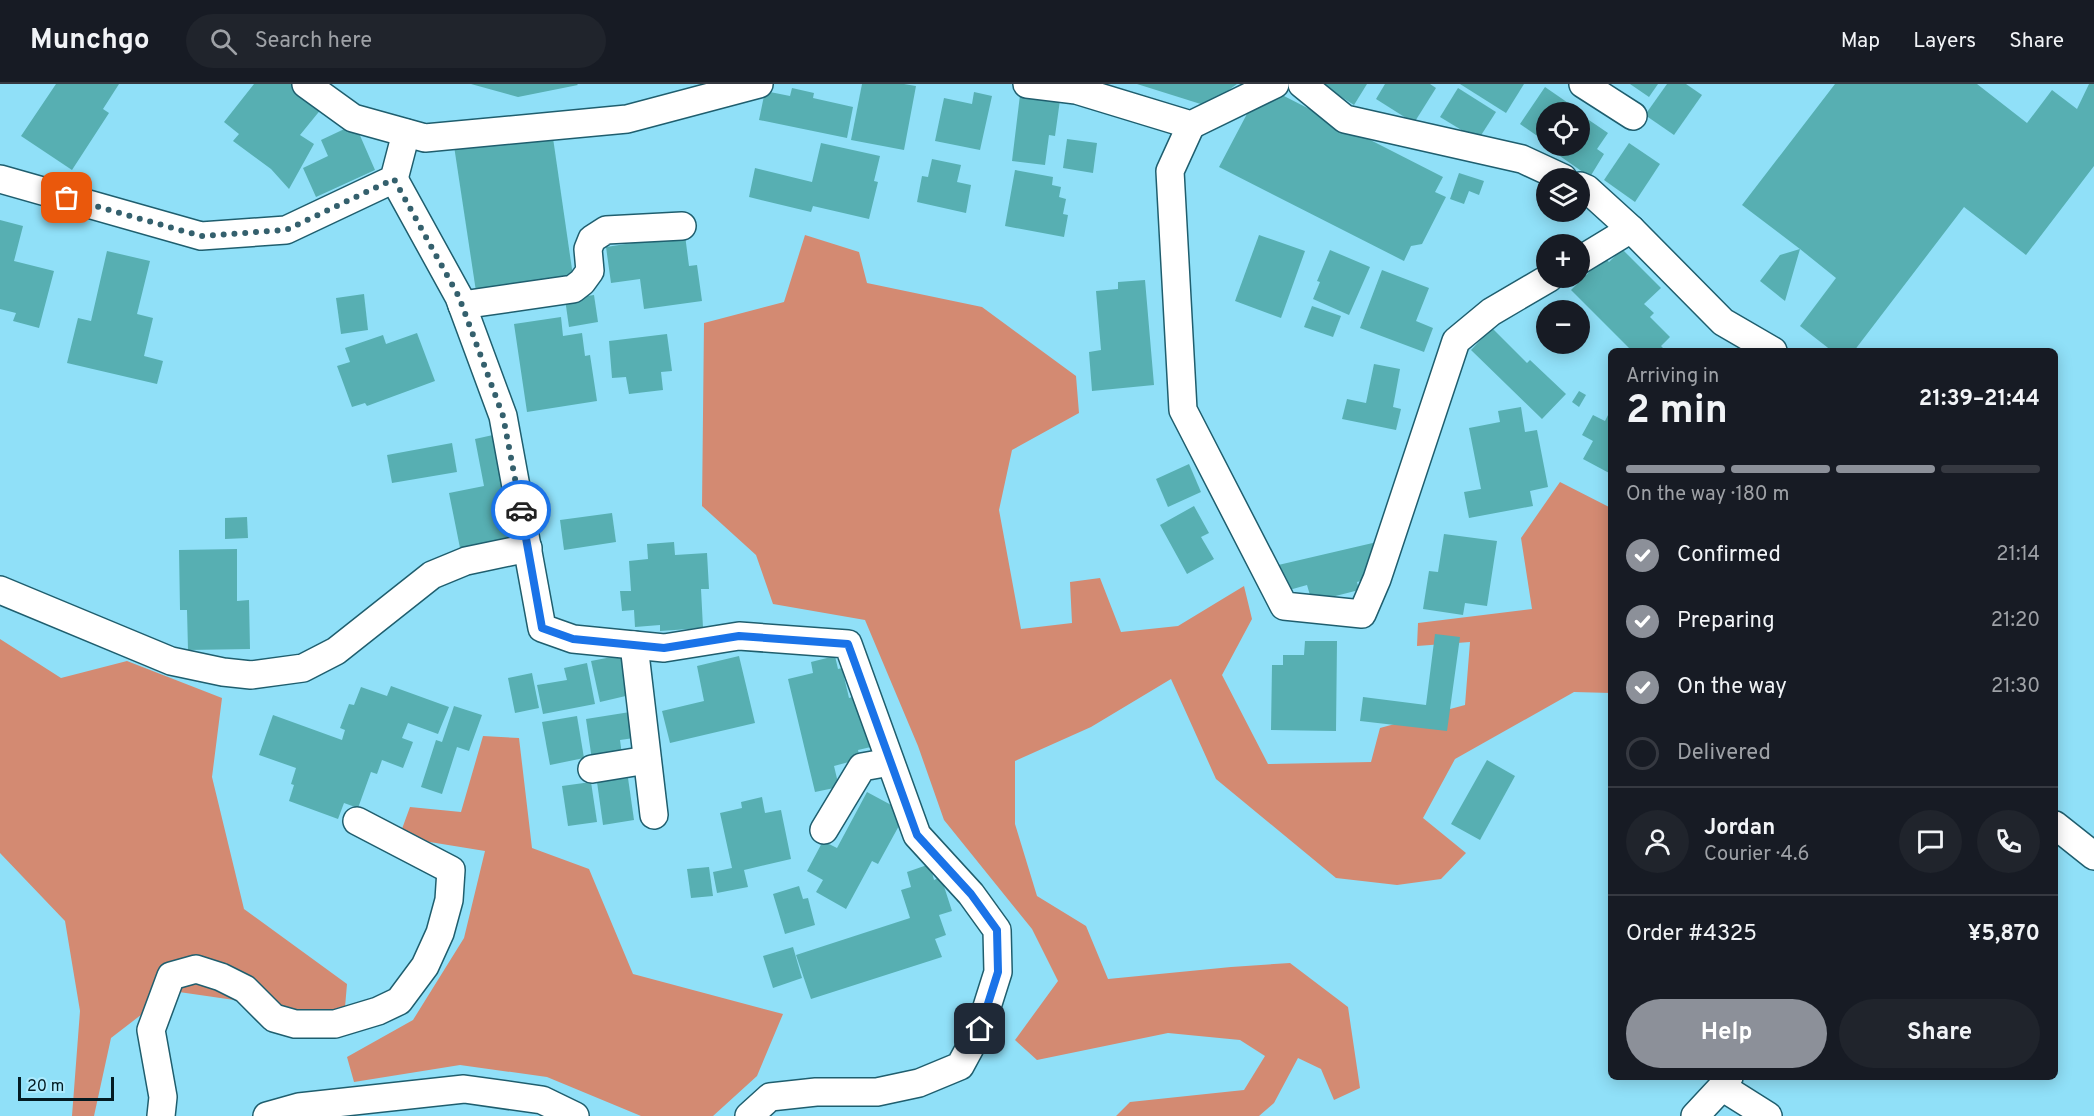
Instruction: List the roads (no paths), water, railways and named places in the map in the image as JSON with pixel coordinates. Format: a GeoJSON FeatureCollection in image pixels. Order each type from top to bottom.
{"type":"FeatureCollection","features":[{"type":"Feature","properties":{"kind":"street"},"geometry":{"type":"LineString","coordinates":[[306,84],[353,118],[425,138],[627,119],[759,84]]}},
{"type":"Feature","properties":{"kind":"street"},"geometry":{"type":"LineString","coordinates":[[1027,84],[1076,90],[1191,125]]}},
{"type":"Feature","properties":{"kind":"street"},"geometry":{"type":"LineString","coordinates":[[1275,84],[1191,125],[1170,171],[1183,410],[1284,606],[1362,614],[1377,579],[1456,341],[1491,312],[1536,286]]}},
{"type":"Feature","properties":{"kind":"street"},"geometry":{"type":"LineString","coordinates":[[1302,84],[1345,119],[1522,159],[1541,168]]}},
{"type":"Feature","properties":{"kind":"street"},"geometry":{"type":"LineString","coordinates":[[1583,84],[1633,116]]}},
{"type":"Feature","properties":{"kind":"street"},"geometry":{"type":"LineString","coordinates":[[406,133],[394,179],[462,305],[503,416],[542,628],[573,639],[664,648],[739,636],[848,644],[917,835],[971,894],[997,930],[998,972],[980,1029],[960,1066],[919,1083],[877,1092],[816,1092],[770,1097],[748,1116]]}},
{"type":"Feature","properties":{"kind":"street"},"geometry":{"type":"LineString","coordinates":[[0,179],[201,236],[286,230],[394,179]]}},
{"type":"Feature","properties":{"kind":"street"},"geometry":{"type":"LineString","coordinates":[[1590,192],[1631,229],[1723,322],[1768,348]]}},
{"type":"Feature","properties":{"kind":"street"},"geometry":{"type":"LineString","coordinates":[[462,305],[573,289],[590,271],[588,249],[592,239],[606,230],[682,226]]}},
{"type":"Feature","properties":{"kind":"street"},"geometry":{"type":"LineString","coordinates":[[1590,254],[1631,229]]}},
{"type":"Feature","properties":{"kind":"street"},"geometry":{"type":"LineString","coordinates":[[1723,322],[1736,348]]}},
{"type":"Feature","properties":{"kind":"street"},"geometry":{"type":"LineString","coordinates":[[0,591],[171,661],[223,672],[251,675],[303,668],[336,651],[432,575],[466,561],[528,548]]}},
{"type":"Feature","properties":{"kind":"street"},"geometry":{"type":"LineString","coordinates":[[634,645],[654,815]]}},
{"type":"Feature","properties":{"kind":"street"},"geometry":{"type":"LineString","coordinates":[[592,769],[647,760]]}},
{"type":"Feature","properties":{"kind":"street"},"geometry":{"type":"LineString","coordinates":[[824,830],[862,767],[890,762]]}},
{"type":"Feature","properties":{"kind":"street"},"geometry":{"type":"LineString","coordinates":[[161,1116],[163,1097],[151,1030],[171,976],[196,969],[221,977],[244,989],[274,1018],[295,1024],[335,1024],[378,1011],[399,1001],[425,966],[440,933],[449,900],[451,870],[357,821]]}},
{"type":"Feature","properties":{"kind":"street"},"geometry":{"type":"LineString","coordinates":[[2058,827],[2094,856]]}},
{"type":"Feature","properties":{"kind":"street"},"geometry":{"type":"LineString","coordinates":[[1695,1116],[1726,1082],[1768,1116]]}},
{"type":"Feature","properties":{"kind":"street"},"geometry":{"type":"LineString","coordinates":[[267,1116],[299,1107],[464,1089],[542,1100],[575,1116]]}}]}
